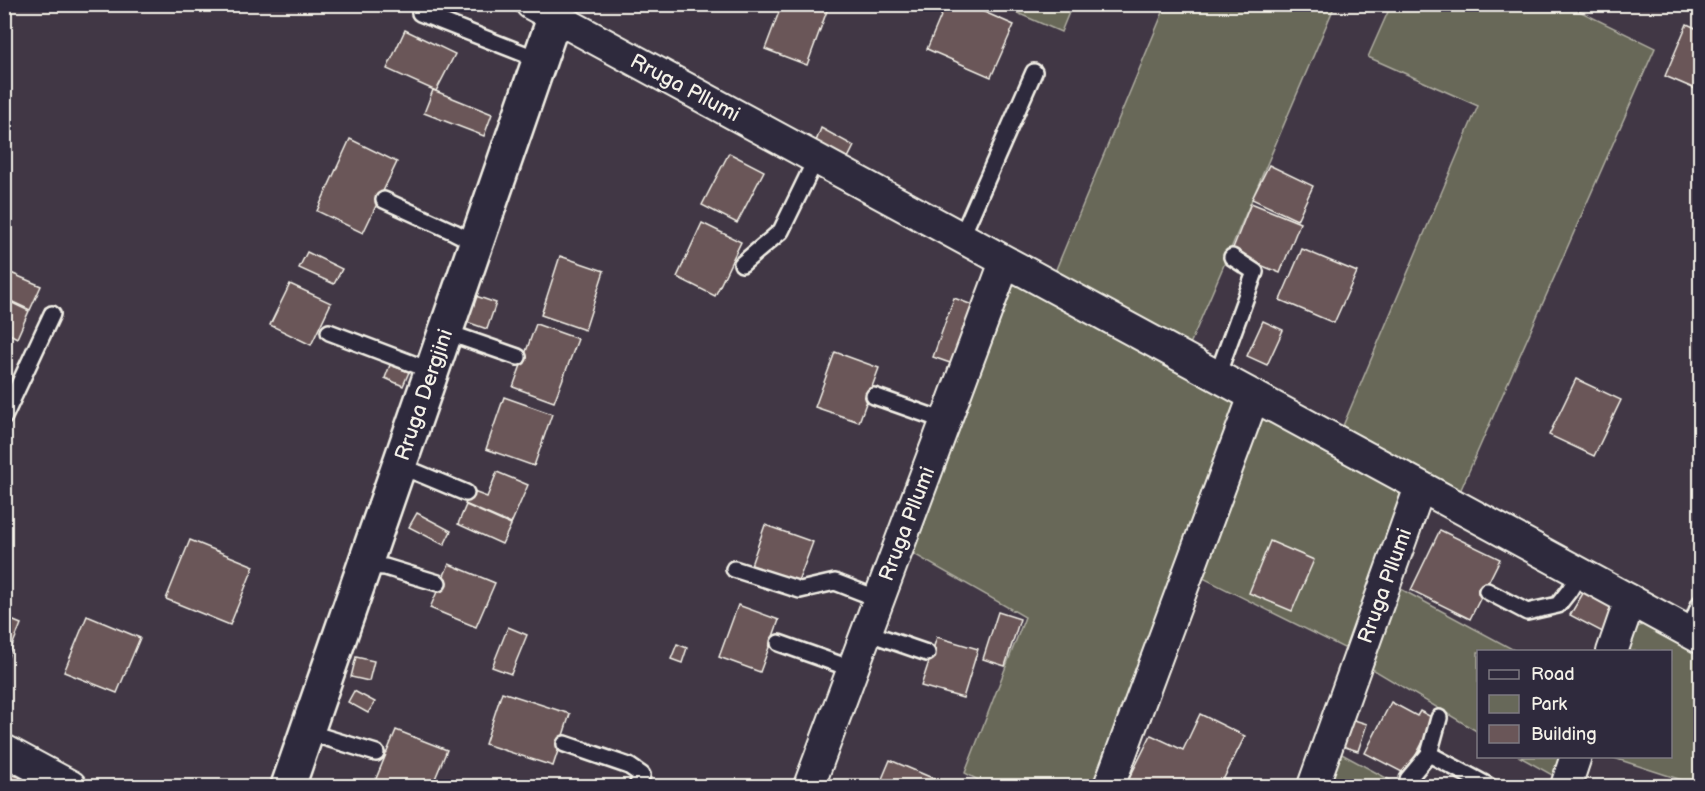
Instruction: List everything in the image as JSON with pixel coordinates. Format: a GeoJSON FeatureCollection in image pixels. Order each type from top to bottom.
{"type":"FeatureCollection","features":[{"type":"Feature","properties":{"kind":"street","name":"Rruga Dergjini"},"geometry":{"type":"LineString","coordinates":[[288,786],[540,60],[548,9]]}},
{"type":"Feature","properties":{"kind":"street","name":"Rruga Pllumi"},"geometry":{"type":"LineString","coordinates":[[548,9],[816,159],[1695,635]]}},
{"type":"Feature","properties":{"kind":"street","name":"Rruga Pllumi"},"geometry":{"type":"LineString","coordinates":[[809,786],[1005,262]]}},
{"type":"Feature","properties":{"kind":"street"},"geometry":{"type":"LineString","coordinates":[[1109,786],[1254,396]]}},
{"type":"Feature","properties":{"kind":"street","name":"Rruga Pllumi"},"geometry":{"type":"LineString","coordinates":[[1312,786],[1420,487]]}},
{"type":"Feature","properties":{"kind":"street"},"geometry":{"type":"LineString","coordinates":[[1612,650],[1630,600]]}},
{"type":"Feature","properties":{"kind":"street"},"geometry":{"type":"LineString","coordinates":[[4,750],[71,786]]}},
{"type":"Feature","properties":{"kind":"street"},"geometry":{"type":"LineString","coordinates":[[1566,786],[1575,758]]}},
{"type":"Feature","properties":{"kind":"lane"},"geometry":{"type":"LineString","coordinates":[[420,13],[540,60]]}},
{"type":"Feature","properties":{"kind":"lane"},"geometry":{"type":"LineString","coordinates":[[961,238],[1034,72]]}},
{"type":"Feature","properties":{"kind":"lane"},"geometry":{"type":"LineString","coordinates":[[742,264],[781,231],[816,159]]}},
{"type":"Feature","properties":{"kind":"lane"},"geometry":{"type":"LineString","coordinates":[[384,200],[476,243]]}},
{"type":"Feature","properties":{"kind":"lane"},"geometry":{"type":"LineString","coordinates":[[1217,376],[1255,272],[1232,257]]}},
{"type":"Feature","properties":{"kind":"lane"},"geometry":{"type":"LineString","coordinates":[[4,417],[52,314]]}},
{"type":"Feature","properties":{"kind":"lane"},"geometry":{"type":"LineString","coordinates":[[329,332],[432,371]]}},
{"type":"Feature","properties":{"kind":"lane"},"geometry":{"type":"LineString","coordinates":[[446,332],[518,357]]}},
{"type":"Feature","properties":{"kind":"lane"},"geometry":{"type":"LineString","coordinates":[[874,396],[945,422]]}},
{"type":"Feature","properties":{"kind":"lane"},"geometry":{"type":"LineString","coordinates":[[399,468],[418,472],[466,493]]}},
{"type":"Feature","properties":{"kind":"lane"},"geometry":{"type":"LineString","coordinates":[[365,566],[385,567],[438,583]]}},
{"type":"Feature","properties":{"kind":"lane"},"geometry":{"type":"LineString","coordinates":[[734,569],[800,590],[835,582],[879,599]]}},
{"type":"Feature","properties":{"kind":"lane"},"geometry":{"type":"LineString","coordinates":[[1487,591],[1527,612],[1558,604],[1580,573]]}},
{"type":"Feature","properties":{"kind":"lane"},"geometry":{"type":"LineString","coordinates":[[1695,635],[1701,603]]}},
{"type":"Feature","properties":{"kind":"lane"},"geometry":{"type":"LineString","coordinates":[[866,632],[927,653]]}},
{"type":"Feature","properties":{"kind":"lane"},"geometry":{"type":"LineString","coordinates":[[778,643],[853,667]]}},
{"type":"Feature","properties":{"kind":"lane"},"geometry":{"type":"LineString","coordinates":[[1408,779],[1429,754],[1439,718]]}},
{"type":"Feature","properties":{"kind":"lane"},"geometry":{"type":"LineString","coordinates":[[307,732],[376,753]]}},
{"type":"Feature","properties":{"kind":"lane"},"geometry":{"type":"LineString","coordinates":[[565,744],[629,766],[642,775],[637,786]]}},
{"type":"Feature","properties":{"kind":"lane"},"geometry":{"type":"LineString","coordinates":[[1429,754],[1489,786]]}},
{"type":"Feature","properties":{"kind":"green space"},"geometry":{"type":"Polygon","coordinates":[[[1072,4],[1061,32],[999,5],[1072,4]]]}},
{"type":"Feature","properties":{"kind":"green space"},"geometry":{"type":"Polygon","coordinates":[[[1166,5],[1335,5],[1188,349],[1052,279],[1166,5]]]}},
{"type":"Feature","properties":{"kind":"green space"},"geometry":{"type":"Polygon","coordinates":[[[1391,5],[1567,5],[1655,48],[1458,496],[1340,433],[1478,106],[1368,57],[1391,5]]]}},
{"type":"Feature","properties":{"kind":"green space"},"geometry":{"type":"Polygon","coordinates":[[[1008,275],[1240,405],[1101,786],[989,786],[965,773],[1025,617],[905,549],[1008,275]]]}},
{"type":"Feature","properties":{"kind":"green space"},"geometry":{"type":"Polygon","coordinates":[[[1259,416],[1404,489],[1354,653],[1201,577],[1259,416]]]}},
{"type":"Feature","properties":{"kind":"green space"},"geometry":{"type":"Polygon","coordinates":[[[1397,587],[1514,650],[1477,650],[1477,731],[1369,667],[1397,587]]]}},
{"type":"Feature","properties":{"kind":"green space"},"geometry":{"type":"Polygon","coordinates":[[[1645,624],[1700,653],[1700,786],[1614,758],[1672,758],[1672,650],[1623,650],[1630,630],[1645,624]]]}},
{"type":"Feature","properties":{"kind":"green space"},"geometry":{"type":"Polygon","coordinates":[[[1338,752],[1401,786],[1326,786],[1338,752]]]}},
{"type":"Feature","properties":{"kind":"green space"},"geometry":{"type":"Polygon","coordinates":[[[1522,758],[1567,758],[1559,779],[1522,758]]]}},
{"type":"Feature","properties":{"kind":"building"},"geometry":{"type":"Polygon","coordinates":[[[782,4],[820,4],[828,8],[807,65],[765,49],[782,4]]]}},
{"type":"Feature","properties":{"kind":"building"},"geometry":{"type":"Polygon","coordinates":[[[946,4],[966,4],[1014,25],[991,77],[927,49],[946,4]]]}},
{"type":"Feature","properties":{"kind":"building"},"geometry":{"type":"Polygon","coordinates":[[[1687,24],[1700,30],[1700,91],[1665,76],[1687,24]]]}},
{"type":"Feature","properties":{"kind":"building"},"geometry":{"type":"Polygon","coordinates":[[[405,30],[455,54],[436,91],[387,69],[405,30]]]}},
{"type":"Feature","properties":{"kind":"building"},"geometry":{"type":"Polygon","coordinates":[[[433,90],[492,114],[484,136],[424,113],[433,90]]]}},
{"type":"Feature","properties":{"kind":"building"},"geometry":{"type":"Polygon","coordinates":[[[821,128],[854,146],[847,160],[815,144],[821,128]]]}},
{"type":"Feature","properties":{"kind":"building"},"geometry":{"type":"Polygon","coordinates":[[[350,139],[397,162],[363,233],[317,211],[350,139]]]}},
{"type":"Feature","properties":{"kind":"building"},"geometry":{"type":"Polygon","coordinates":[[[729,153],[764,171],[737,223],[702,205],[729,153]]]}},
{"type":"Feature","properties":{"kind":"building"},"geometry":{"type":"Polygon","coordinates":[[[1269,165],[1313,186],[1297,220],[1252,199],[1269,165]]]}},
{"type":"Feature","properties":{"kind":"building"},"geometry":{"type":"Polygon","coordinates":[[[1251,203],[1300,223],[1280,273],[1231,253],[1251,203]]]}},
{"type":"Feature","properties":{"kind":"building"},"geometry":{"type":"Polygon","coordinates":[[[702,223],[741,242],[715,296],[677,277],[702,223]]]}},
{"type":"Feature","properties":{"kind":"building"},"geometry":{"type":"Polygon","coordinates":[[[1302,249],[1357,272],[1334,323],[1280,300],[1302,249]]]}},
{"type":"Feature","properties":{"kind":"building"},"geometry":{"type":"Polygon","coordinates":[[[307,252],[342,269],[334,284],[299,268],[307,252]]]}},
{"type":"Feature","properties":{"kind":"building"},"geometry":{"type":"Polygon","coordinates":[[[560,256],[604,271],[585,330],[541,315],[560,256]]]}},
{"type":"Feature","properties":{"kind":"building"},"geometry":{"type":"Polygon","coordinates":[[[4,270],[41,286],[30,310],[4,298],[4,270]]]}},
{"type":"Feature","properties":{"kind":"building"},"geometry":{"type":"Polygon","coordinates":[[[290,284],[331,303],[311,345],[270,325],[290,284]]]}},
{"type":"Feature","properties":{"kind":"building"},"geometry":{"type":"Polygon","coordinates":[[[473,295],[496,303],[487,329],[464,321],[473,295]]]}},
{"type":"Feature","properties":{"kind":"building"},"geometry":{"type":"Polygon","coordinates":[[[954,298],[975,306],[953,364],[933,357],[954,298]]]}},
{"type":"Feature","properties":{"kind":"building"},"geometry":{"type":"Polygon","coordinates":[[[4,299],[29,311],[17,338],[4,331],[4,299]]]}},
{"type":"Feature","properties":{"kind":"building"},"geometry":{"type":"Polygon","coordinates":[[[1263,321],[1283,330],[1267,365],[1247,356],[1263,321]]]}},
{"type":"Feature","properties":{"kind":"building"},"geometry":{"type":"Polygon","coordinates":[[[536,324],[578,339],[554,402],[513,387],[536,324]]]}},
{"type":"Feature","properties":{"kind":"building"},"geometry":{"type":"Polygon","coordinates":[[[835,352],[879,368],[859,422],[815,407],[835,352]]]}},
{"type":"Feature","properties":{"kind":"building"},"geometry":{"type":"Polygon","coordinates":[[[390,365],[409,372],[403,386],[385,378],[390,365]]]}},
{"type":"Feature","properties":{"kind":"building"},"geometry":{"type":"Polygon","coordinates":[[[1576,379],[1621,400],[1594,456],[1549,435],[1576,379]]]}},
{"type":"Feature","properties":{"kind":"building"},"geometry":{"type":"Polygon","coordinates":[[[504,397],[552,414],[534,466],[486,449],[504,397]]]}},
{"type":"Feature","properties":{"kind":"building"},"geometry":{"type":"Polygon","coordinates":[[[497,472],[528,485],[511,524],[465,504],[471,491],[487,497],[497,472]]]}},
{"type":"Feature","properties":{"kind":"building"},"geometry":{"type":"Polygon","coordinates":[[[466,505],[511,525],[502,544],[458,524],[466,505]]]}},
{"type":"Feature","properties":{"kind":"building"},"geometry":{"type":"Polygon","coordinates":[[[417,513],[451,531],[444,545],[409,527],[417,513]]]}},
{"type":"Feature","properties":{"kind":"building"},"geometry":{"type":"Polygon","coordinates":[[[765,525],[813,542],[798,582],[751,565],[765,525]]]}},
{"type":"Feature","properties":{"kind":"building"},"geometry":{"type":"Polygon","coordinates":[[[1440,530],[1500,559],[1470,619],[1411,590],[1440,530]]]}},
{"type":"Feature","properties":{"kind":"building"},"geometry":{"type":"Polygon","coordinates":[[[190,540],[254,566],[230,625],[166,599],[190,540]]]}},
{"type":"Feature","properties":{"kind":"building"},"geometry":{"type":"Polygon","coordinates":[[[1270,541],[1314,560],[1292,611],[1249,593],[1270,541]]]}},
{"type":"Feature","properties":{"kind":"building"},"geometry":{"type":"Polygon","coordinates":[[[449,564],[495,583],[476,627],[430,608],[449,564]]]}},
{"type":"Feature","properties":{"kind":"building"},"geometry":{"type":"Polygon","coordinates":[[[1585,590],[1619,609],[1610,636],[1570,615],[1585,590]]]}},
{"type":"Feature","properties":{"kind":"building"},"geometry":{"type":"Polygon","coordinates":[[[738,605],[779,620],[760,672],[719,657],[738,605]]]}},
{"type":"Feature","properties":{"kind":"building"},"geometry":{"type":"Polygon","coordinates":[[[998,612],[1020,619],[1005,666],[983,659],[998,612]]]}},
{"type":"Feature","properties":{"kind":"building"},"geometry":{"type":"Polygon","coordinates":[[[87,616],[140,638],[117,693],[64,672],[87,616]]]}},
{"type":"Feature","properties":{"kind":"building"},"geometry":{"type":"Polygon","coordinates":[[[4,617],[21,624],[4,666],[4,617]]]}},
{"type":"Feature","properties":{"kind":"building"},"geometry":{"type":"Polygon","coordinates":[[[508,627],[527,635],[511,674],[492,667],[508,627]]]}},
{"type":"Feature","properties":{"kind":"building"},"geometry":{"type":"Polygon","coordinates":[[[937,637],[978,649],[963,698],[921,686],[937,637]]]}},
{"type":"Feature","properties":{"kind":"building"},"geometry":{"type":"Polygon","coordinates":[[[677,644],[687,648],[682,663],[671,659],[677,644]]]}},
{"type":"Feature","properties":{"kind":"building"},"geometry":{"type":"Polygon","coordinates":[[[356,657],[374,661],[369,681],[351,677],[356,657]]]}},
{"type":"Feature","properties":{"kind":"building"},"geometry":{"type":"Polygon","coordinates":[[[354,691],[375,702],[368,713],[348,702],[354,691]]]}},
{"type":"Feature","properties":{"kind":"building"},"geometry":{"type":"Polygon","coordinates":[[[502,692],[570,714],[553,766],[485,744],[502,692]]]}},
{"type":"Feature","properties":{"kind":"building"},"geometry":{"type":"Polygon","coordinates":[[[1391,702],[1417,716],[1420,711],[1435,719],[1406,774],[1365,753],[1391,702]]]}},
{"type":"Feature","properties":{"kind":"building"},"geometry":{"type":"Polygon","coordinates":[[[1200,714],[1245,736],[1220,786],[1134,786],[1127,783],[1151,735],[1183,750],[1200,714]]]}},
{"type":"Feature","properties":{"kind":"building"},"geometry":{"type":"Polygon","coordinates":[[[1351,719],[1367,724],[1358,751],[1342,746],[1351,719]]]}},
{"type":"Feature","properties":{"kind":"building"},"geometry":{"type":"Polygon","coordinates":[[[396,730],[447,750],[432,786],[373,786],[396,730]]]}},
{"type":"Feature","properties":{"kind":"building"},"geometry":{"type":"Polygon","coordinates":[[[890,760],[937,780],[934,786],[879,786],[890,760]]]}},
{"type":"Feature","properties":{"kind":"building"},"geometry":{"type":"Polygon","coordinates":[[[4,773],[20,777],[18,786],[4,786],[4,773]]]}}]}
